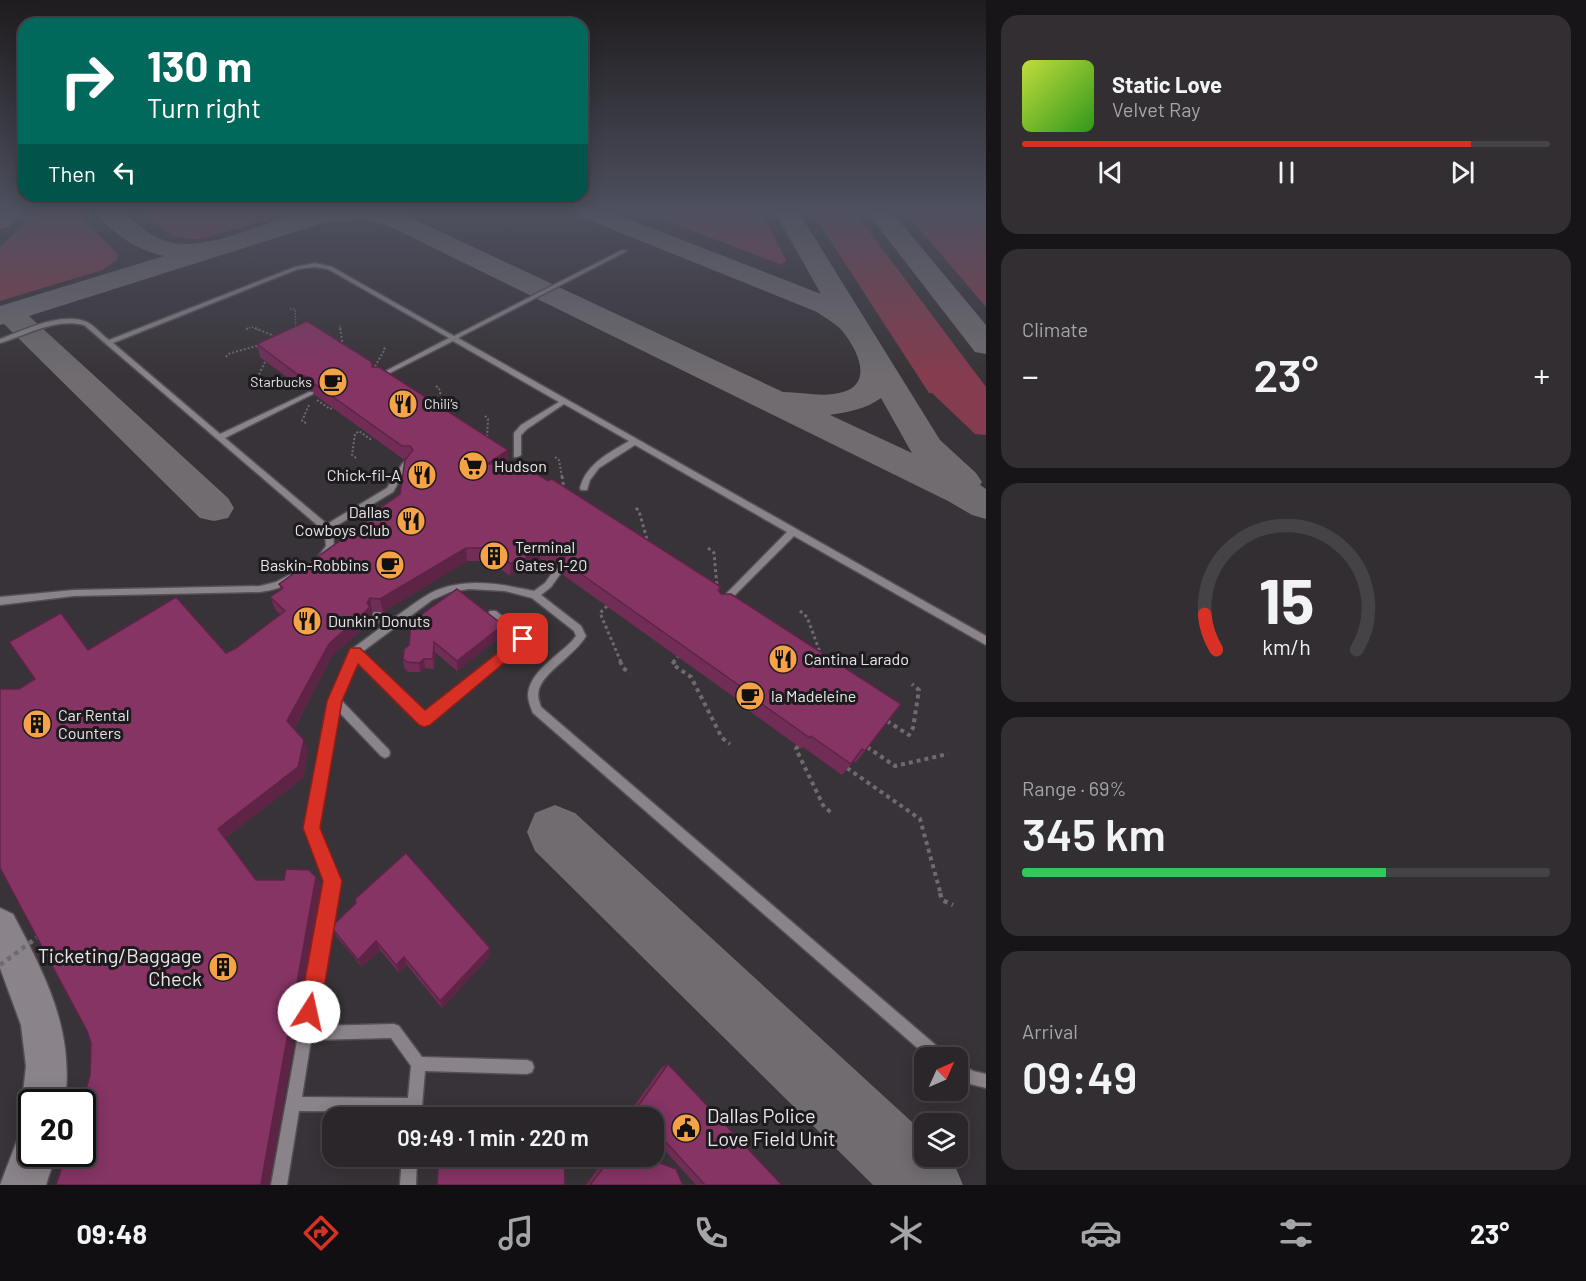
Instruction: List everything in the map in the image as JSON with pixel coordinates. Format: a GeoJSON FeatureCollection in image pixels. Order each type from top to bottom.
{"type":"FeatureCollection","features":[{"type":"Feature","properties":{"kind":"main road"},"geometry":{"type":"LineString","coordinates":[[0,927],[23,974],[41,1020],[48,1063],[45,1089]]}},
{"type":"Feature","properties":{"kind":"main road"},"geometry":{"type":"LineString","coordinates":[[23,1185],[29,1167]]}},
{"type":"Feature","properties":{"kind":"lane"},"geometry":{"type":"LineString","coordinates":[[108,343],[297,268],[307,266]]}},
{"type":"Feature","properties":{"kind":"lane"},"geometry":{"type":"LineString","coordinates":[[322,266],[330,268],[986,641]]}},
{"type":"Feature","properties":{"kind":"lane"},"geometry":{"type":"LineString","coordinates":[[379,376],[594,266]]}},
{"type":"Feature","properties":{"kind":"lane"},"geometry":{"type":"LineString","coordinates":[[0,341],[69,321],[86,324],[326,528],[330,546],[325,555],[314,562],[322,568]]}},
{"type":"Feature","properties":{"kind":"lane"},"geometry":{"type":"LineString","coordinates":[[219,438],[311,393]]}},
{"type":"Feature","properties":{"kind":"lane"},"geometry":{"type":"LineString","coordinates":[[517,455],[517,435],[524,427],[565,402]]}},
{"type":"Feature","properties":{"kind":"lane"},"geometry":{"type":"LineString","coordinates":[[584,488],[584,479],[593,469],[635,441]]}},
{"type":"Feature","properties":{"kind":"lane"},"geometry":{"type":"LineString","coordinates":[[326,528],[390,490],[396,482],[398,472],[408,463]]}},
{"type":"Feature","properties":{"kind":"lane"},"geometry":{"type":"LineString","coordinates":[[721,603],[793,531]]}},
{"type":"Feature","properties":{"kind":"lane"},"geometry":{"type":"LineString","coordinates":[[536,595],[548,585],[558,571]]}},
{"type":"Feature","properties":{"kind":"lane"},"geometry":{"type":"LineString","coordinates":[[0,601],[74,593],[260,589],[278,585],[296,574]]}},
{"type":"Feature","properties":{"kind":"lane"},"geometry":{"type":"LineString","coordinates":[[279,1185],[332,881],[312,828],[335,701],[355,652],[429,598],[449,589],[470,586],[505,588],[536,595],[578,629],[580,636],[574,648],[546,671],[537,683],[533,696],[537,710],[927,1047]]}},
{"type":"Feature","properties":{"kind":"lane"},"geometry":{"type":"LineString","coordinates":[[355,652],[424,720],[523,639],[492,614]]}},
{"type":"Feature","properties":{"kind":"lane"},"geometry":{"type":"LineString","coordinates":[[377,615],[389,626]]}},
{"type":"Feature","properties":{"kind":"lane"},"geometry":{"type":"LineString","coordinates":[[335,701],[385,753]]}},
{"type":"Feature","properties":{"kind":"lane"},"geometry":{"type":"LineString","coordinates":[[306,1033],[394,1031],[418,1064],[414,1107]]}},
{"type":"Feature","properties":{"kind":"lane"},"geometry":{"type":"LineString","coordinates":[[418,1064],[527,1067]]}},
{"type":"Feature","properties":{"kind":"lane"},"geometry":{"type":"LineString","coordinates":[[968,1076],[986,1081]]}},
{"type":"Feature","properties":{"kind":"lane"},"geometry":{"type":"LineString","coordinates":[[293,1104],[345,1107]]}},
{"type":"Feature","properties":{"kind":"lane"},"geometry":{"type":"LineString","coordinates":[[408,1185],[409,1167]]}},
{"type":"Feature","properties":{"kind":"path"},"geometry":{"type":"LineString","coordinates":[[290,309],[295,309],[294,329],[300,332]]}},
{"type":"Feature","properties":{"kind":"path"},"geometry":{"type":"LineString","coordinates":[[340,326],[343,348],[349,352]]}},
{"type":"Feature","properties":{"kind":"path"},"geometry":{"type":"LineString","coordinates":[[246,329],[252,327],[283,340]]}},
{"type":"Feature","properties":{"kind":"path"},"geometry":{"type":"LineString","coordinates":[[226,357],[228,354],[256,346],[267,354]]}},
{"type":"Feature","properties":{"kind":"path"},"geometry":{"type":"LineString","coordinates":[[379,376],[373,370],[383,347]]}},
{"type":"Feature","properties":{"kind":"path"},"geometry":{"type":"LineString","coordinates":[[257,388],[254,385],[265,362]]}},
{"type":"Feature","properties":{"kind":"path"},"geometry":{"type":"LineString","coordinates":[[436,386],[439,388],[445,413],[438,417]]}},
{"type":"Feature","properties":{"kind":"path"},"geometry":{"type":"LineString","coordinates":[[306,423],[302,421],[310,400],[314,398],[330,409],[332,408]]}},
{"type":"Feature","properties":{"kind":"path"},"geometry":{"type":"LineString","coordinates":[[485,416],[488,419],[486,446]]}},
{"type":"Feature","properties":{"kind":"path"},"geometry":{"type":"LineString","coordinates":[[356,458],[352,455],[355,434],[359,431],[370,440],[374,438]]}},
{"type":"Feature","properties":{"kind":"path"},"geometry":{"type":"LineString","coordinates":[[555,457],[559,460],[565,496]]}},
{"type":"Feature","properties":{"kind":"path"},"geometry":{"type":"LineString","coordinates":[[636,508],[639,511],[648,545]]}},
{"type":"Feature","properties":{"kind":"path"},"geometry":{"type":"LineString","coordinates":[[708,548],[714,553],[717,589],[714,592]]}},
{"type":"Feature","properties":{"kind":"path"},"geometry":{"type":"LineString","coordinates":[[607,606],[600,613],[623,668],[630,673]]}},
{"type":"Feature","properties":{"kind":"path"},"geometry":{"type":"LineString","coordinates":[[800,611],[807,616],[819,647],[823,658],[819,661]]}},
{"type":"Feature","properties":{"kind":"path"},"geometry":{"type":"LineString","coordinates":[[678,657],[672,664],[691,676],[722,738],[730,744]]}},
{"type":"Feature","properties":{"kind":"path"},"geometry":{"type":"LineString","coordinates":[[887,721],[909,735],[914,728],[919,690],[912,684]]}},
{"type":"Feature","properties":{"kind":"path"},"geometry":{"type":"LineString","coordinates":[[798,746],[796,749],[824,807],[832,813]]}},
{"type":"Feature","properties":{"kind":"path"},"geometry":{"type":"LineString","coordinates":[[867,747],[895,766],[948,754]]}},
{"type":"Feature","properties":{"kind":"path"},"geometry":{"type":"LineString","coordinates":[[848,768],[920,819],[942,900],[953,905]]}},
{"type":"Feature","properties":{"kind":"path"},"geometry":{"type":"LineString","coordinates":[[0,965],[46,930]]}},
{"type":"Feature","properties":{"kind":"shaded area"},"geometry":{"type":"Polygon","coordinates":[[[0,266],[108,266],[102,270],[0,301],[0,266]]]}},
{"type":"Feature","properties":{"kind":"shaded area"},"geometry":{"type":"Polygon","coordinates":[[[847,266],[895,266],[986,387],[986,435],[975,434],[932,393],[929,393],[847,266]]]}},
{"type":"Feature","properties":{"kind":"shaded area"},"geometry":{"type":"Polygon","coordinates":[[[951,266],[986,266],[986,307],[951,266]]]}},
{"type":"Feature","properties":{"kind":"building"},"geometry":{"type":"Polygon","coordinates":[[[307,321],[372,362],[372,367],[379,367],[508,450],[487,464],[529,464],[529,469],[548,481],[552,479],[721,587],[718,590],[721,594],[731,594],[901,704],[865,751],[862,749],[851,764],[746,693],[747,691],[564,562],[563,554],[554,555],[541,546],[520,562],[517,559],[511,564],[490,548],[466,548],[380,599],[370,598],[367,603],[370,607],[329,644],[287,721],[304,740],[298,767],[218,829],[256,880],[284,880],[286,869],[309,870],[316,877],[262,1185],[56,1185],[62,1167],[96,1167],[96,1089],[86,1089],[90,1076],[91,1043],[87,1031],[0,868],[0,689],[19,689],[35,679],[9,642],[61,613],[88,650],[176,597],[226,653],[285,611],[270,597],[283,588],[279,584],[369,520],[366,518],[400,494],[405,460],[413,450],[410,446],[402,446],[312,382],[312,378],[297,374],[257,344],[307,321]]]}},
{"type":"Feature","properties":{"kind":"building"},"geometry":{"type":"Polygon","coordinates":[[[457,589],[503,625],[457,661],[434,642],[433,659],[424,659],[419,663],[407,662],[403,659],[404,649],[409,645],[411,622],[457,589]]]}},
{"type":"Feature","properties":{"kind":"building"},"geometry":{"type":"Polygon","coordinates":[[[406,853],[490,948],[440,1001],[404,957],[396,965],[376,941],[358,960],[331,927],[356,903],[355,899],[406,853]]]}},
{"type":"Feature","properties":{"kind":"building","name":"Dallas Police Love Field Unit"},"geometry":{"type":"Polygon","coordinates":[[[668,1064],[782,1185],[705,1185],[664,1140],[664,1107],[637,1107],[668,1064]]]}},
{"type":"Feature","properties":{"kind":"building"},"geometry":{"type":"Polygon","coordinates":[[[664,1165],[676,1169],[683,1185],[590,1185],[604,1167],[664,1167],[664,1165]]]}},
{"type":"Feature","properties":{"kind":"building"},"geometry":{"type":"Polygon","coordinates":[[[438,1167],[564,1167],[565,1185],[437,1185],[438,1167]]]}},
{"type":"Feature","properties":{"kind":"taxiway"},"geometry":{"type":"LineString","coordinates":[[9,313],[159,266]]}},
{"type":"Feature","properties":{"kind":"taxiway"},"geometry":{"type":"LineString","coordinates":[[492,266],[962,492],[986,506]]}},
{"type":"Feature","properties":{"kind":"taxiway"},"geometry":{"type":"LineString","coordinates":[[727,266],[827,306],[852,324]]}},
{"type":"Feature","properties":{"kind":"taxiway"},"geometry":{"type":"LineString","coordinates":[[819,266],[927,448],[963,482]]}},
{"type":"Feature","properties":{"kind":"taxiway"},"geometry":{"type":"LineString","coordinates":[[923,266],[986,345]]}},
{"type":"Feature","properties":{"kind":"taxiway"},"geometry":{"type":"LineString","coordinates":[[0,316],[9,313]]}},
{"type":"Feature","properties":{"kind":"taxiway"},"geometry":{"type":"LineString","coordinates":[[9,313],[214,508]]}},
{"type":"Feature","properties":{"kind":"taxiway"},"geometry":{"type":"LineString","coordinates":[[785,402],[829,405],[860,398],[871,390],[877,378],[876,363]]}},
{"type":"Feature","properties":{"kind":"taxiway"},"geometry":{"type":"LineString","coordinates":[[555,832],[926,1185]]}},
{"type":"Feature","properties":{"kind":"place","name":"Starbucks"},"geometry":{"type":"Point","coordinates":[333,382]}},
{"type":"Feature","properties":{"kind":"place","name":"Chili’s"},"geometry":{"type":"Point","coordinates":[403,404]}},
{"type":"Feature","properties":{"kind":"place","name":"Hudson"},"geometry":{"type":"Point","coordinates":[473,466]}},
{"type":"Feature","properties":{"kind":"place","name":"Chick-fil-A"},"geometry":{"type":"Point","coordinates":[422,475]}},
{"type":"Feature","properties":{"kind":"place","name":"Dallas Cowboys Club"},"geometry":{"type":"Point","coordinates":[411,521]}},
{"type":"Feature","properties":{"kind":"place","name":"Terminal Gates 1-20"},"geometry":{"type":"Point","coordinates":[494,556]}},
{"type":"Feature","properties":{"kind":"place","name":"Baskin-Robbins"},"geometry":{"type":"Point","coordinates":[390,565]}},
{"type":"Feature","properties":{"kind":"place","name":"Dunkin’ Donuts"},"geometry":{"type":"Point","coordinates":[307,621]}},
{"type":"Feature","properties":{"kind":"place","name":"Cantina Larado"},"geometry":{"type":"Point","coordinates":[783,659]}},
{"type":"Feature","properties":{"kind":"place","name":"la Madeleine"},"geometry":{"type":"Point","coordinates":[750,696]}},
{"type":"Feature","properties":{"kind":"place","name":"Car Rental Counters"},"geometry":{"type":"Point","coordinates":[37,724]}},
{"type":"Feature","properties":{"kind":"place","name":"Ticketing/Baggage Check"},"geometry":{"type":"Point","coordinates":[223,967]}},
{"type":"Feature","properties":{"kind":"place","name":"Dallas Police Love Field Unit"},"geometry":{"type":"Point","coordinates":[686,1128]}},
{"type":"Feature","properties":{"kind":"route"},"geometry":{"type":"LineString","coordinates":[[309,1012],[332,881],[312,828],[335,701],[355,652],[424,720],[523,639]]}}]}
